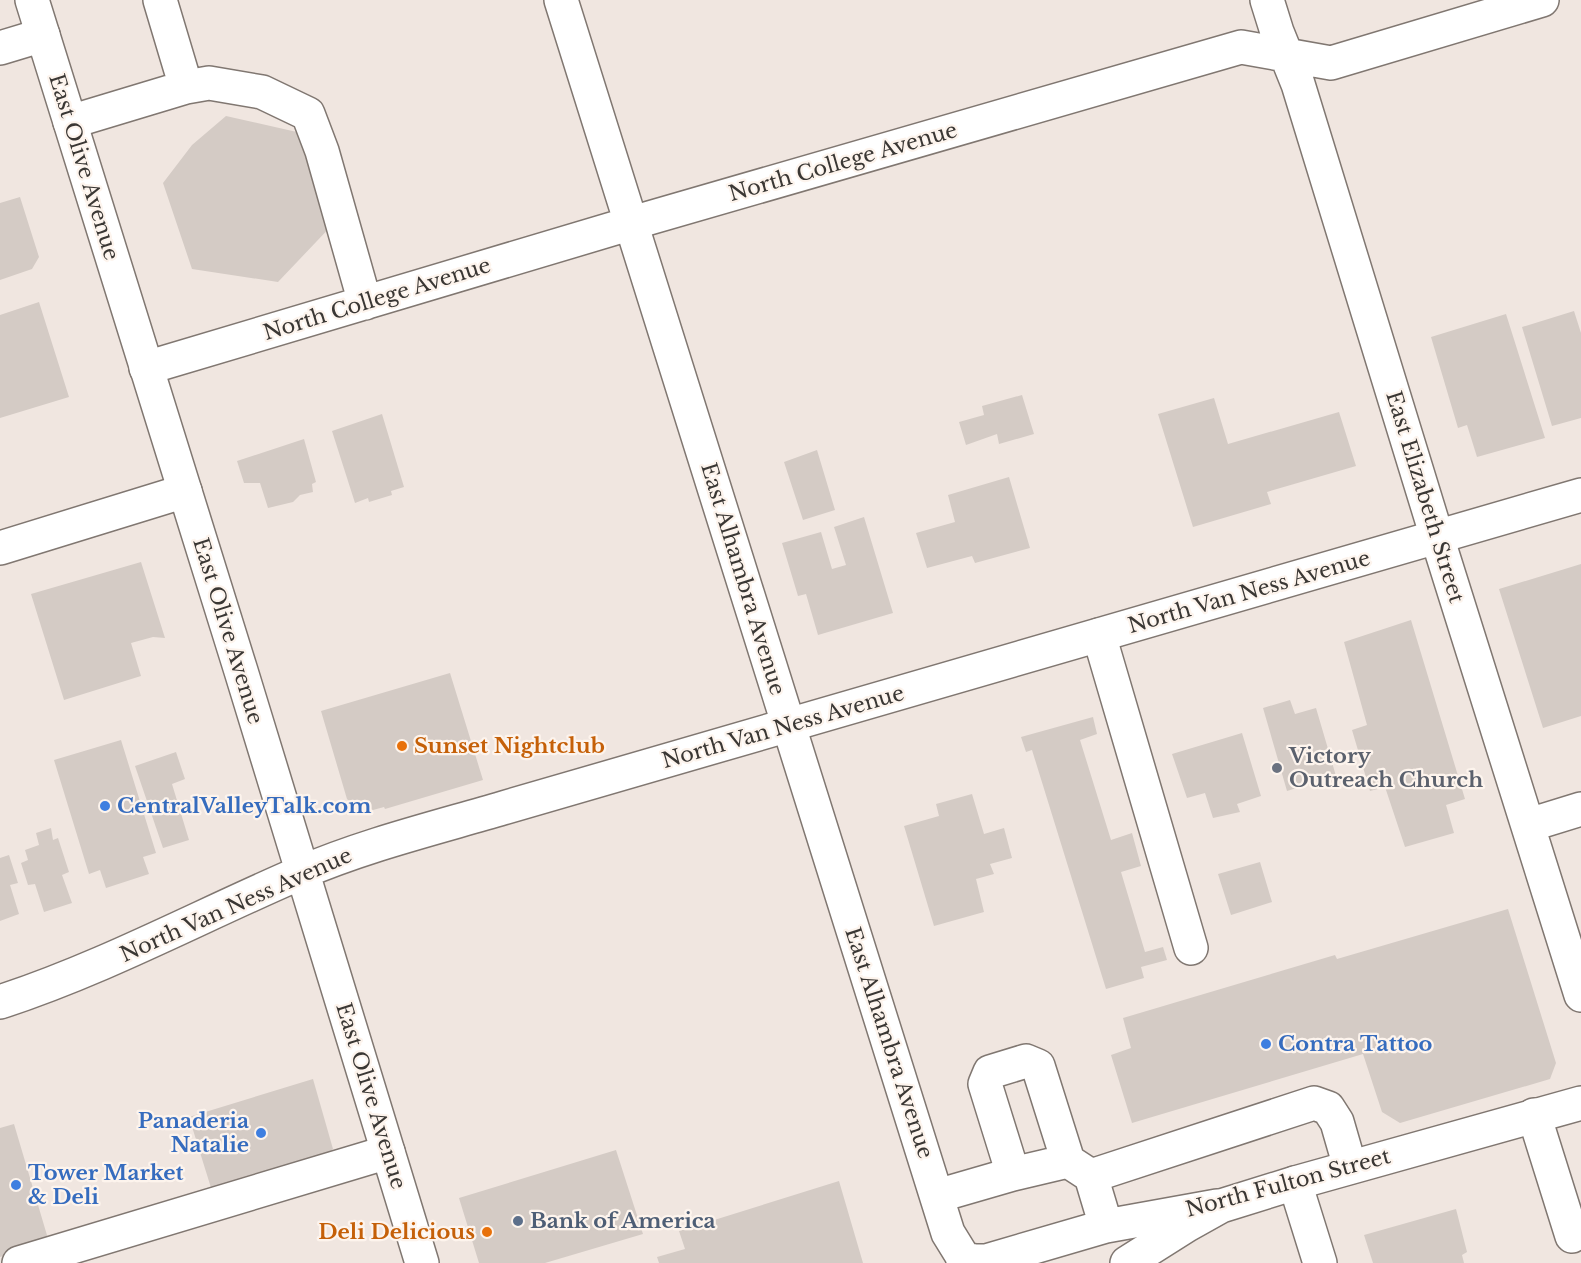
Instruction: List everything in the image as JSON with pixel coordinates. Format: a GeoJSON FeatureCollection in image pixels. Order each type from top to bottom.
{"type":"FeatureCollection","features":[{"type":"Feature","properties":{"kind":"street","name":"East Olive Avenue"},"geometry":{"type":"LineString","coordinates":[[32,0],[422,1263]]}},
{"type":"Feature","properties":{"kind":"street"},"geometry":{"type":"LineString","coordinates":[[160,0],[186,87]]}},
{"type":"Feature","properties":{"kind":"street","name":"East Alhambra Avenue"},"geometry":{"type":"LineString","coordinates":[[561,0],[948,1233],[963,1261]]}},
{"type":"Feature","properties":{"kind":"street","name":"East Elizabeth Street"},"geometry":{"type":"LineString","coordinates":[[1267,0],[1298,84],[1581,995]]}},
{"type":"Feature","properties":{"kind":"street","name":"North College Avenue"},"geometry":{"type":"LineString","coordinates":[[147,368],[632,223],[1241,47],[1331,63],[1542,0]]}},
{"type":"Feature","properties":{"kind":"street"},"geometry":{"type":"LineString","coordinates":[[0,48],[43,35]]}},
{"type":"Feature","properties":{"kind":"street"},"geometry":{"type":"LineString","coordinates":[[70,122],[209,82],[262,92],[308,114],[322,151],[366,303]]}},
{"type":"Feature","properties":{"kind":"street"},"geometry":{"type":"LineString","coordinates":[[0,548],[185,491]]}},
{"type":"Feature","properties":{"kind":"street","name":"North Van Ness Avenue"},"geometry":{"type":"LineString","coordinates":[[0,1002],[110,960],[302,872],[355,853],[1581,495]]}},
{"type":"Feature","properties":{"kind":"street"},"geometry":{"type":"LineString","coordinates":[[1099,635],[1191,948]]}},
{"type":"Feature","properties":{"kind":"street"},"geometry":{"type":"LineString","coordinates":[[1529,825],[1581,809]]}},
{"type":"Feature","properties":{"kind":"street"},"geometry":{"type":"LineString","coordinates":[[1012,1174],[985,1084],[990,1072],[1026,1061],[1038,1066],[1079,1168],[1106,1226]]}},
{"type":"Feature","properties":{"kind":"street"},"geometry":{"type":"LineString","coordinates":[[938,1196],[1012,1174],[1079,1168],[1314,1103],[1328,1108],[1337,1122],[1350,1167]]}},
{"type":"Feature","properties":{"kind":"street","name":"North Fulton Street"},"geometry":{"type":"LineString","coordinates":[[963,1261],[986,1261],[1106,1226],[1221,1206],[1294,1183],[1581,1103]]}},
{"type":"Feature","properties":{"kind":"street"},"geometry":{"type":"LineString","coordinates":[[1534,1115],[1572,1236]]}},
{"type":"Feature","properties":{"kind":"street"},"geometry":{"type":"LineString","coordinates":[[19,1263],[388,1152]]}},
{"type":"Feature","properties":{"kind":"street"},"geometry":{"type":"LineString","coordinates":[[1294,1183],[1320,1263]]}},
{"type":"Feature","properties":{"kind":"street"},"geometry":{"type":"LineString","coordinates":[[1127,1263],[1221,1206]]}},
{"type":"Feature","properties":{"kind":"building"},"geometry":{"type":"Polygon","coordinates":[[[226,116],[310,135],[336,221],[278,282],[192,269],[163,183],[192,145],[226,116]]]}},
{"type":"Feature","properties":{"kind":"building"},"geometry":{"type":"Polygon","coordinates":[[[20,197],[39,257],[32,269],[0,280],[0,203],[20,197]]]}},
{"type":"Feature","properties":{"kind":"building"},"geometry":{"type":"Polygon","coordinates":[[[39,302],[69,397],[0,418],[0,315],[39,302]]]}},
{"type":"Feature","properties":{"kind":"building"},"geometry":{"type":"Polygon","coordinates":[[[1574,311],[1581,333],[1581,418],[1552,426],[1522,327],[1574,311]]]}},
{"type":"Feature","properties":{"kind":"building"},"geometry":{"type":"Polygon","coordinates":[[[1506,314],[1545,438],[1477,457],[1467,425],[1458,428],[1431,337],[1506,314]]]}},
{"type":"Feature","properties":{"kind":"building"},"geometry":{"type":"Polygon","coordinates":[[[1022,395],[1034,434],[999,444],[997,434],[966,445],[959,422],[984,415],[982,406],[1022,395]]]}},
{"type":"Feature","properties":{"kind":"building"},"geometry":{"type":"Polygon","coordinates":[[[1214,398],[1228,444],[1339,412],[1356,466],[1267,492],[1271,504],[1193,527],[1158,414],[1214,398]]]}},
{"type":"Feature","properties":{"kind":"building"},"geometry":{"type":"Polygon","coordinates":[[[382,414],[404,487],[391,491],[392,495],[369,502],[368,498],[355,503],[332,431],[382,414]]]}},
{"type":"Feature","properties":{"kind":"building"},"geometry":{"type":"Polygon","coordinates":[[[304,439],[316,482],[312,484],[313,492],[300,495],[293,502],[268,508],[260,483],[244,483],[237,461],[304,439]]]}},
{"type":"Feature","properties":{"kind":"building"},"geometry":{"type":"Polygon","coordinates":[[[817,450],[835,510],[803,520],[784,462],[817,450]]]}},
{"type":"Feature","properties":{"kind":"building"},"geometry":{"type":"Polygon","coordinates":[[[1009,477],[1030,548],[975,563],[972,556],[927,568],[916,533],[955,522],[948,495],[1009,477]]]}},
{"type":"Feature","properties":{"kind":"building"},"geometry":{"type":"Polygon","coordinates":[[[864,517],[893,613],[818,635],[806,594],[798,596],[782,543],[821,532],[832,569],[846,565],[834,527],[864,517]]]}},
{"type":"Feature","properties":{"kind":"building"},"geometry":{"type":"Polygon","coordinates":[[[141,562],[165,638],[153,637],[131,643],[141,676],[64,700],[31,594],[141,562]]]}},
{"type":"Feature","properties":{"kind":"building"},"geometry":{"type":"Polygon","coordinates":[[[1581,564],[1581,716],[1543,728],[1499,589],[1581,564]]]}},
{"type":"Feature","properties":{"kind":"building"},"geometry":{"type":"Polygon","coordinates":[[[1411,620],[1465,799],[1446,805],[1454,833],[1405,847],[1385,787],[1370,791],[1352,730],[1367,725],[1344,642],[1411,620]]]}},
{"type":"Feature","properties":{"kind":"building","name":"Sunset Nightclub"},"geometry":{"type":"Polygon","coordinates":[[[450,673],[483,780],[385,809],[384,807],[373,810],[356,800],[350,802],[347,799],[321,711],[450,673]]]}},
{"type":"Feature","properties":{"kind":"building"},"geometry":{"type":"Polygon","coordinates":[[[1290,700],[1295,714],[1316,708],[1336,776],[1287,791],[1263,708],[1290,700]]]}},
{"type":"Feature","properties":{"kind":"building"},"geometry":{"type":"Polygon","coordinates":[[[1093,717],[1097,734],[1080,740],[1111,840],[1132,833],[1141,866],[1121,872],[1145,952],[1163,947],[1167,960],[1141,967],[1144,978],[1106,989],[1032,750],[1026,752],[1021,737],[1093,717]]]}},
{"type":"Feature","properties":{"kind":"building"},"geometry":{"type":"Polygon","coordinates":[[[1242,733],[1261,796],[1237,804],[1240,812],[1213,818],[1205,793],[1187,798],[1172,754],[1242,733]]]}},
{"type":"Feature","properties":{"kind":"building","name":"CentralValleyTalk.com"},"geometry":{"type":"Polygon","coordinates":[[[121,740],[156,853],[143,857],[149,874],[106,888],[100,870],[89,874],[54,760],[121,740]]]}},
{"type":"Feature","properties":{"kind":"building"},"geometry":{"type":"Polygon","coordinates":[[[176,752],[185,779],[172,784],[189,840],[163,848],[135,766],[176,752]]]}},
{"type":"Feature","properties":{"kind":"building"},"geometry":{"type":"Polygon","coordinates":[[[972,794],[984,834],[1004,828],[1012,858],[990,864],[994,874],[976,879],[984,912],[934,926],[904,826],[939,816],[936,804],[972,794]]]}},
{"type":"Feature","properties":{"kind":"building"},"geometry":{"type":"Polygon","coordinates":[[[51,828],[53,840],[58,838],[69,872],[62,875],[72,903],[44,912],[35,884],[28,885],[21,863],[28,860],[25,850],[39,845],[36,833],[51,828]]]}},
{"type":"Feature","properties":{"kind":"building"},"geometry":{"type":"Polygon","coordinates":[[[9,855],[18,883],[10,885],[19,914],[0,921],[0,858],[9,855]]]}},
{"type":"Feature","properties":{"kind":"building"},"geometry":{"type":"Polygon","coordinates":[[[1260,862],[1272,902],[1231,915],[1218,874],[1260,862]]]}},
{"type":"Feature","properties":{"kind":"building"},"geometry":{"type":"Polygon","coordinates":[[[1508,909],[1556,1063],[1550,1079],[1400,1123],[1382,1112],[1363,1054],[1132,1123],[1111,1055],[1131,1048],[1123,1018],[1335,955],[1337,959],[1508,909]]]}},
{"type":"Feature","properties":{"kind":"building","name":"Panaderia Natalie"},"geometry":{"type":"Polygon","coordinates":[[[313,1079],[333,1149],[326,1157],[212,1191],[189,1117],[313,1079]]]}},
{"type":"Feature","properties":{"kind":"building","name":"Tower Market & Deli"},"geometry":{"type":"Polygon","coordinates":[[[14,1124],[49,1242],[0,1257],[0,1128],[14,1124]]]}},
{"type":"Feature","properties":{"kind":"building"},"geometry":{"type":"Polygon","coordinates":[[[616,1150],[643,1234],[545,1263],[479,1263],[459,1198],[616,1150]]]}},
{"type":"Feature","properties":{"kind":"building"},"geometry":{"type":"Polygon","coordinates":[[[839,1181],[863,1263],[659,1263],[657,1257],[685,1249],[679,1231],[839,1181]]]}},
{"type":"Feature","properties":{"kind":"building"},"geometry":{"type":"Polygon","coordinates":[[[1456,1209],[1467,1252],[1462,1255],[1464,1263],[1373,1263],[1364,1235],[1456,1209]]]}},
{"type":"Feature","properties":{"kind":"place","name":"Sunset Nightclub"},"geometry":{"type":"Point","coordinates":[402,746]}},
{"type":"Feature","properties":{"kind":"place","name":"Victory Outreach Church"},"geometry":{"type":"Point","coordinates":[1277,768]}},
{"type":"Feature","properties":{"kind":"place","name":"CentralValleyTalk.com"},"geometry":{"type":"Point","coordinates":[105,806]}},
{"type":"Feature","properties":{"kind":"place","name":"Contra Tattoo"},"geometry":{"type":"Point","coordinates":[1266,1044]}},
{"type":"Feature","properties":{"kind":"place","name":"Panaderia Natalie"},"geometry":{"type":"Point","coordinates":[261,1133]}},
{"type":"Feature","properties":{"kind":"place","name":"Tower Market & Deli"},"geometry":{"type":"Point","coordinates":[16,1185]}},
{"type":"Feature","properties":{"kind":"place","name":"Bank of America"},"geometry":{"type":"Point","coordinates":[518,1221]}},
{"type":"Feature","properties":{"kind":"place","name":"Deli Delicious"},"geometry":{"type":"Point","coordinates":[487,1232]}}]}
